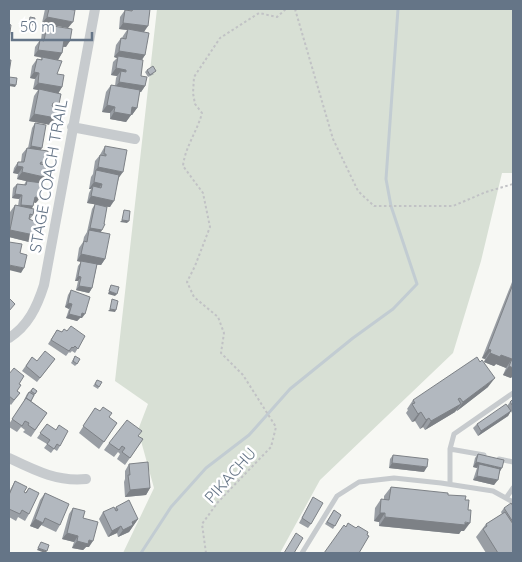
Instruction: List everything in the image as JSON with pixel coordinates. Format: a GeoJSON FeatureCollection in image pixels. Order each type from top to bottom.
{"type":"FeatureCollection","features":[{"type":"Feature","properties":{"kind":"street","name":"STAGE COACH TRAIL"},"geometry":{"type":"LineString","coordinates":[[9,338],[30,318],[38,304],[44,286],[95,9]]}},
{"type":"Feature","properties":{"kind":"street"},"geometry":{"type":"LineString","coordinates":[[72,127],[134,139]]}},
{"type":"Feature","properties":{"kind":"street"},"geometry":{"type":"LineString","coordinates":[[9,458],[55,478],[70,480],[86,479]]}},
{"type":"Feature","properties":{"kind":"lane"},"geometry":{"type":"LineString","coordinates":[[450,484],[450,449],[454,434],[513,393]]}},
{"type":"Feature","properties":{"kind":"lane"},"geometry":{"type":"LineString","coordinates":[[450,449],[513,462]]}},
{"type":"Feature","properties":{"kind":"lane"},"geometry":{"type":"LineString","coordinates":[[302,553],[337,496],[359,482],[394,478],[450,484],[493,491],[513,502]]}},
{"type":"Feature","properties":{"kind":"lane"},"geometry":{"type":"LineString","coordinates":[[506,498],[513,488]]}},
{"type":"Feature","properties":{"kind":"path","name":"PIKACHU"},"geometry":{"type":"LineString","coordinates":[[206,553],[202,524],[218,502],[271,447],[276,427],[243,375],[221,353],[224,334],[218,317],[194,297],[187,282],[210,227],[203,194],[183,166],[184,155],[202,113],[195,104],[193,93],[194,77],[220,38],[259,14],[277,17],[286,9]]}},
{"type":"Feature","properties":{"kind":"path"},"geometry":{"type":"LineString","coordinates":[[295,9],[333,139],[358,191],[374,206],[453,206],[486,192],[513,184]]}},
{"type":"Feature","properties":{"kind":"shaded area"},"geometry":{"type":"Polygon","coordinates":[[[157,9],[513,9],[513,173],[502,173],[481,261],[453,353],[320,480],[280,553],[123,553],[154,488],[138,430],[148,404],[115,381],[157,9]]]}},
{"type":"Feature","properties":{"kind":"building"},"geometry":{"type":"Polygon","coordinates":[[[49,9],[75,10],[73,22],[47,17],[49,9]]]}},
{"type":"Feature","properties":{"kind":"building"},"geometry":{"type":"Polygon","coordinates":[[[133,9],[150,9],[148,26],[123,23],[125,10],[132,11],[133,9]]]}},
{"type":"Feature","properties":{"kind":"building"},"geometry":{"type":"Polygon","coordinates":[[[30,17],[35,18],[34,23],[29,23],[30,17]]]}},
{"type":"Feature","properties":{"kind":"building"},"geometry":{"type":"Polygon","coordinates":[[[47,25],[72,29],[70,41],[64,40],[62,53],[38,50],[40,40],[44,41],[47,25]]]}},
{"type":"Feature","properties":{"kind":"building"},"geometry":{"type":"Polygon","coordinates":[[[128,29],[149,33],[145,55],[119,51],[121,38],[126,39],[128,29]]]}},
{"type":"Feature","properties":{"kind":"building"},"geometry":{"type":"Polygon","coordinates":[[[118,56],[143,60],[141,76],[147,77],[145,86],[119,82],[121,71],[126,72],[126,70],[116,68],[118,56]]]}},
{"type":"Feature","properties":{"kind":"building"},"geometry":{"type":"Polygon","coordinates":[[[42,57],[62,61],[57,74],[64,75],[62,87],[38,83],[39,73],[34,72],[37,59],[42,60],[42,57]]]}},
{"type":"Feature","properties":{"kind":"building"},"geometry":{"type":"Polygon","coordinates":[[[153,66],[156,71],[150,75],[147,70],[153,66]]]}},
{"type":"Feature","properties":{"kind":"building"},"geometry":{"type":"Polygon","coordinates":[[[9,77],[17,78],[16,85],[9,84],[9,77]]]}},
{"type":"Feature","properties":{"kind":"building"},"geometry":{"type":"Polygon","coordinates":[[[111,85],[140,90],[137,108],[132,107],[131,115],[114,112],[115,107],[107,105],[111,85]]]}},
{"type":"Feature","properties":{"kind":"building"},"geometry":{"type":"Polygon","coordinates":[[[39,89],[61,94],[59,104],[53,103],[52,106],[58,107],[56,118],[34,114],[39,89]]]}},
{"type":"Feature","properties":{"kind":"building"},"geometry":{"type":"Polygon","coordinates":[[[35,123],[46,125],[42,148],[31,146],[35,123]]]}},
{"type":"Feature","properties":{"kind":"building"},"geometry":{"type":"Polygon","coordinates":[[[105,146],[127,150],[123,172],[98,167],[100,155],[106,156],[104,154],[105,146]]]}},
{"type":"Feature","properties":{"kind":"building"},"geometry":{"type":"Polygon","coordinates":[[[27,148],[48,151],[46,163],[41,162],[40,164],[46,165],[44,177],[22,172],[23,167],[17,166],[18,162],[24,162],[27,148]]]}},
{"type":"Feature","properties":{"kind":"building"},"geometry":{"type":"Polygon","coordinates":[[[96,170],[119,175],[114,201],[91,196],[93,186],[101,188],[102,184],[94,182],[96,170]]]}},
{"type":"Feature","properties":{"kind":"building"},"geometry":{"type":"Polygon","coordinates":[[[27,181],[42,183],[40,198],[35,197],[33,206],[21,205],[22,195],[15,194],[17,184],[26,185],[27,181]]]}},
{"type":"Feature","properties":{"kind":"building"},"geometry":{"type":"Polygon","coordinates":[[[95,204],[107,207],[105,224],[102,230],[90,228],[95,204]]]}},
{"type":"Feature","properties":{"kind":"building"},"geometry":{"type":"Polygon","coordinates":[[[15,205],[34,209],[33,215],[30,214],[29,219],[36,222],[34,235],[10,230],[15,205]]]}},
{"type":"Feature","properties":{"kind":"building"},"geometry":{"type":"Polygon","coordinates":[[[124,210],[130,211],[129,221],[122,220],[124,210]]]}},
{"type":"Feature","properties":{"kind":"building"},"geometry":{"type":"Polygon","coordinates":[[[89,230],[110,234],[105,259],[81,254],[84,241],[87,242],[89,230]]]}},
{"type":"Feature","properties":{"kind":"building"},"geometry":{"type":"Polygon","coordinates":[[[9,242],[22,244],[20,253],[27,255],[24,268],[9,265],[9,242]]]}},
{"type":"Feature","properties":{"kind":"building"},"geometry":{"type":"Polygon","coordinates":[[[81,261],[97,264],[92,288],[79,286],[81,277],[78,276],[81,261]]]}},
{"type":"Feature","properties":{"kind":"building"},"geometry":{"type":"Polygon","coordinates":[[[513,284],[513,368],[509,366],[512,359],[490,353],[491,350],[488,349],[513,284]]]}},
{"type":"Feature","properties":{"kind":"building"},"geometry":{"type":"Polygon","coordinates":[[[111,285],[119,287],[117,294],[109,291],[111,285]]]}},
{"type":"Feature","properties":{"kind":"building"},"geometry":{"type":"Polygon","coordinates":[[[71,290],[90,297],[85,314],[82,313],[81,317],[69,314],[72,304],[68,303],[71,290]]]}},
{"type":"Feature","properties":{"kind":"building"},"geometry":{"type":"Polygon","coordinates":[[[9,298],[15,304],[9,311],[9,298]]]}},
{"type":"Feature","properties":{"kind":"building"},"geometry":{"type":"Polygon","coordinates":[[[112,299],[118,301],[116,310],[110,309],[112,299]]]}},
{"type":"Feature","properties":{"kind":"building"},"geometry":{"type":"Polygon","coordinates":[[[71,326],[85,336],[78,349],[75,346],[69,351],[51,340],[57,330],[62,332],[64,329],[67,331],[71,326]]]}},
{"type":"Feature","properties":{"kind":"building"},"geometry":{"type":"Polygon","coordinates":[[[45,351],[55,359],[40,378],[26,366],[32,357],[37,361],[45,351]]]}},
{"type":"Feature","properties":{"kind":"building"},"geometry":{"type":"Polygon","coordinates":[[[75,356],[80,359],[77,364],[73,361],[75,356]]]}},
{"type":"Feature","properties":{"kind":"building"},"geometry":{"type":"Polygon","coordinates":[[[477,357],[480,362],[482,360],[495,378],[463,402],[460,398],[458,399],[461,404],[431,421],[429,418],[426,420],[421,412],[418,414],[412,404],[415,403],[413,400],[477,357]]]}},
{"type":"Feature","properties":{"kind":"building"},"geometry":{"type":"Polygon","coordinates":[[[14,368],[24,376],[17,391],[20,393],[14,400],[9,396],[9,374],[14,368]]]}},
{"type":"Feature","properties":{"kind":"building"},"geometry":{"type":"Polygon","coordinates":[[[97,380],[102,382],[99,387],[95,384],[97,380]]]}},
{"type":"Feature","properties":{"kind":"building"},"geometry":{"type":"Polygon","coordinates":[[[33,388],[37,391],[35,394],[31,391],[33,388]]]}},
{"type":"Feature","properties":{"kind":"building"},"geometry":{"type":"Polygon","coordinates":[[[29,392],[34,395],[31,401],[26,398],[29,392]]]}},
{"type":"Feature","properties":{"kind":"building"},"geometry":{"type":"Polygon","coordinates":[[[26,398],[47,413],[35,430],[25,421],[22,426],[12,419],[26,398]]]}},
{"type":"Feature","properties":{"kind":"building"},"geometry":{"type":"Polygon","coordinates":[[[506,404],[511,411],[481,431],[477,424],[506,404]]]}},
{"type":"Feature","properties":{"kind":"building"},"geometry":{"type":"Polygon","coordinates":[[[103,407],[112,413],[109,417],[117,423],[104,442],[83,426],[95,408],[100,411],[103,407]]]}},
{"type":"Feature","properties":{"kind":"building"},"geometry":{"type":"Polygon","coordinates":[[[127,420],[142,431],[138,436],[143,439],[130,458],[122,452],[125,448],[122,446],[119,450],[109,443],[127,420]]]}},
{"type":"Feature","properties":{"kind":"building"},"geometry":{"type":"Polygon","coordinates":[[[47,424],[56,430],[59,425],[68,431],[60,446],[57,444],[54,449],[47,444],[50,440],[40,433],[47,424]]]}},
{"type":"Feature","properties":{"kind":"building"},"geometry":{"type":"Polygon","coordinates":[[[478,454],[504,460],[502,468],[476,462],[478,454]]]}},
{"type":"Feature","properties":{"kind":"building"},"geometry":{"type":"Polygon","coordinates":[[[393,455],[428,459],[427,467],[392,463],[393,455]]]}},
{"type":"Feature","properties":{"kind":"building"},"geometry":{"type":"Polygon","coordinates":[[[148,462],[150,488],[130,490],[129,464],[148,462]]]}},
{"type":"Feature","properties":{"kind":"building"},"geometry":{"type":"Polygon","coordinates":[[[479,464],[500,469],[498,480],[477,476],[479,464]]]}},
{"type":"Feature","properties":{"kind":"building"},"geometry":{"type":"Polygon","coordinates":[[[15,481],[27,487],[24,492],[26,493],[29,488],[39,493],[29,514],[22,510],[20,514],[9,509],[9,495],[15,481]]]}},
{"type":"Feature","properties":{"kind":"building"},"geometry":{"type":"Polygon","coordinates":[[[391,487],[466,496],[465,500],[469,500],[468,510],[471,510],[470,523],[465,522],[465,525],[385,517],[385,513],[380,513],[381,499],[389,500],[391,487]]]}},
{"type":"Feature","properties":{"kind":"building"},"geometry":{"type":"Polygon","coordinates":[[[45,493],[69,504],[60,525],[45,518],[43,523],[35,519],[45,493]]]}},
{"type":"Feature","properties":{"kind":"building"},"geometry":{"type":"Polygon","coordinates":[[[313,497],[323,503],[311,524],[302,518],[313,497]]]}},
{"type":"Feature","properties":{"kind":"building"},"geometry":{"type":"Polygon","coordinates":[[[129,500],[138,519],[132,522],[133,525],[123,530],[121,526],[112,531],[103,512],[114,507],[116,511],[118,510],[116,507],[129,500]]]}},
{"type":"Feature","properties":{"kind":"building"},"geometry":{"type":"Polygon","coordinates":[[[511,503],[513,506],[513,522],[504,508],[511,503]]]}},
{"type":"Feature","properties":{"kind":"building"},"geometry":{"type":"Polygon","coordinates":[[[73,508],[85,511],[83,518],[98,522],[93,541],[89,540],[88,544],[77,541],[78,536],[67,533],[73,508]]]}},
{"type":"Feature","properties":{"kind":"building"},"geometry":{"type":"Polygon","coordinates":[[[334,510],[341,515],[335,526],[327,522],[334,510]]]}},
{"type":"Feature","properties":{"kind":"building"},"geometry":{"type":"Polygon","coordinates":[[[505,512],[513,524],[513,553],[498,553],[483,529],[487,526],[486,524],[505,512]]]}},
{"type":"Feature","properties":{"kind":"building"},"geometry":{"type":"Polygon","coordinates":[[[348,523],[368,532],[367,535],[369,536],[359,553],[324,553],[344,525],[346,527],[348,523]]]}},
{"type":"Feature","properties":{"kind":"building"},"geometry":{"type":"Polygon","coordinates":[[[296,533],[303,538],[294,553],[284,553],[296,533]]]}},
{"type":"Feature","properties":{"kind":"building"},"geometry":{"type":"Polygon","coordinates":[[[41,542],[49,545],[47,551],[38,548],[41,542]]]}},
{"type":"Feature","properties":{"kind":"waterway"},"geometry":{"type":"LineString","coordinates":[[141,553],[171,507],[206,468],[249,435],[290,389],[353,338],[393,309],[417,284],[391,206],[386,179],[398,9]]}}]}
